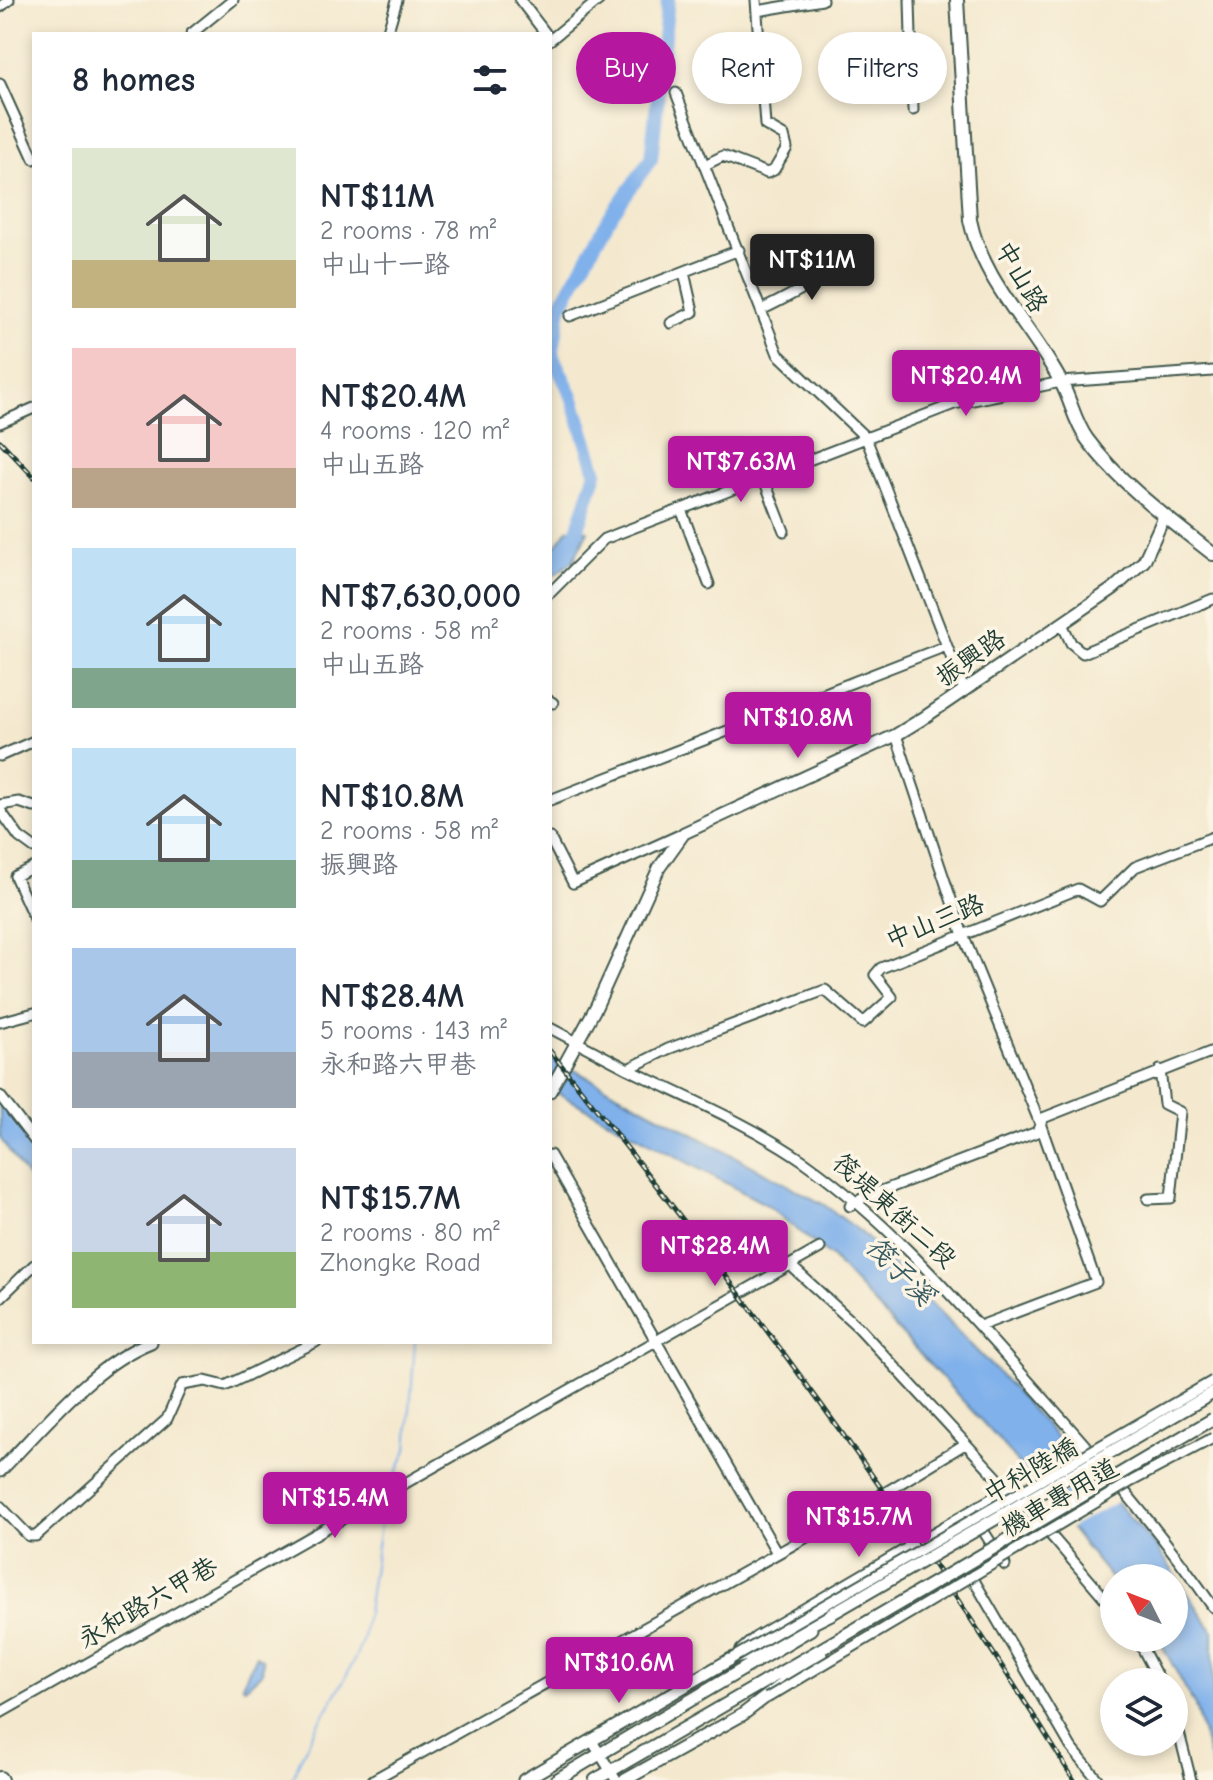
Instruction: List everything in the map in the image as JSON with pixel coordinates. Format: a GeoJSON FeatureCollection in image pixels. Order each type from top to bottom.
{"type":"FeatureCollection","features":[{"type":"Feature","properties":{"kind":"main road","name":"中山路"},"geometry":{"type":"LineString","coordinates":[[957,0],[973,237],[1010,307],[1061,382],[1086,438],[1164,517],[1213,554]]}},
{"type":"Feature","properties":{"kind":"street"},"geometry":{"type":"LineString","coordinates":[[0,7],[9,0]]}},
{"type":"Feature","properties":{"kind":"street"},"geometry":{"type":"LineString","coordinates":[[193,32],[233,0]]}},
{"type":"Feature","properties":{"kind":"street"},"geometry":{"type":"LineString","coordinates":[[388,32],[397,0]]}},
{"type":"Feature","properties":{"kind":"street"},"geometry":{"type":"LineString","coordinates":[[520,0],[544,32]]}},
{"type":"Feature","properties":{"kind":"street"},"geometry":{"type":"LineString","coordinates":[[552,38],[599,0]]}},
{"type":"Feature","properties":{"kind":"street"},"geometry":{"type":"LineString","coordinates":[[705,165],[723,156],[767,173],[774,170],[787,148],[784,136],[765,125],[756,6],[822,0]]}},
{"type":"Feature","properties":{"kind":"street"},"geometry":{"type":"LineString","coordinates":[[910,0],[913,110]]}},
{"type":"Feature","properties":{"kind":"street"},"geometry":{"type":"LineString","coordinates":[[0,84],[32,155]]}},
{"type":"Feature","properties":{"kind":"street"},"geometry":{"type":"LineString","coordinates":[[676,93],[778,354],[866,438],[964,690]]}},
{"type":"Feature","properties":{"kind":"street"},"geometry":{"type":"LineString","coordinates":[[570,316],[739,250]]}},
{"type":"Feature","properties":{"kind":"street"},"geometry":{"type":"LineString","coordinates":[[761,310],[797,294],[808,283],[851,265]]}},
{"type":"Feature","properties":{"kind":"street"},"geometry":{"type":"LineString","coordinates":[[671,323],[693,312],[684,272]]}},
{"type":"Feature","properties":{"kind":"street"},"geometry":{"type":"LineString","coordinates":[[552,591],[604,539],[954,404],[1061,382],[1213,371]]}},
{"type":"Feature","properties":{"kind":"street"},"geometry":{"type":"LineString","coordinates":[[0,423],[32,409]]}},
{"type":"Feature","properties":{"kind":"street"},"geometry":{"type":"LineString","coordinates":[[763,477],[784,531]]}},
{"type":"Feature","properties":{"kind":"street"},"geometry":{"type":"LineString","coordinates":[[681,509],[709,584]]}},
{"type":"Feature","properties":{"kind":"street","name":"振興路"},"geometry":{"type":"LineString","coordinates":[[552,1087],[659,868],[684,833],[896,735],[1063,626],[1144,561],[1164,517]]}},
{"type":"Feature","properties":{"kind":"street"},"geometry":{"type":"LineString","coordinates":[[1063,626],[1071,643],[1083,653],[1213,599]]}},
{"type":"Feature","properties":{"kind":"street"},"geometry":{"type":"LineString","coordinates":[[552,799],[946,646]]}},
{"type":"Feature","properties":{"kind":"street"},"geometry":{"type":"LineString","coordinates":[[896,735],[963,935],[1041,1126],[1096,1282],[980,1326]]}},
{"type":"Feature","properties":{"kind":"street"},"geometry":{"type":"LineString","coordinates":[[0,756],[32,742]]}},
{"type":"Feature","properties":{"kind":"street"},"geometry":{"type":"LineString","coordinates":[[32,806],[19,802],[0,808],[19,837],[32,847]]}},
{"type":"Feature","properties":{"kind":"street"},"geometry":{"type":"LineString","coordinates":[[552,842],[573,883],[684,833]]}},
{"type":"Feature","properties":{"kind":"street","name":"中山三路"},"geometry":{"type":"LineString","coordinates":[[628,1069],[668,1049],[825,990],[863,1023],[892,997],[875,975],[881,968],[1078,889],[1100,901],[1135,867],[1213,837]]}},
{"type":"Feature","properties":{"kind":"street"},"geometry":{"type":"LineString","coordinates":[[32,868],[15,876],[32,914]]}},
{"type":"Feature","properties":{"kind":"street"},"geometry":{"type":"LineString","coordinates":[[0,1022],[32,1014]]}},
{"type":"Feature","properties":{"kind":"street"},"geometry":{"type":"LineString","coordinates":[[552,1029],[628,1069]]}},
{"type":"Feature","properties":{"kind":"street"},"geometry":{"type":"LineString","coordinates":[[852,1204],[1037,1132],[1043,1118],[1213,1051]]}},
{"type":"Feature","properties":{"kind":"street","name":"筏堤東街二段"},"geometry":{"type":"LineString","coordinates":[[628,1069],[804,1161],[943,1284],[1087,1443],[1161,1533],[1213,1607]]}},
{"type":"Feature","properties":{"kind":"street"},"geometry":{"type":"LineString","coordinates":[[1148,1199],[1171,1198],[1179,1134],[1180,1112],[1164,1104],[1160,1070]]}},
{"type":"Feature","properties":{"kind":"street"},"geometry":{"type":"LineString","coordinates":[[0,1096],[32,1137]]}},
{"type":"Feature","properties":{"kind":"street"},"geometry":{"type":"LineString","coordinates":[[552,1159],[777,1553]]}},
{"type":"Feature","properties":{"kind":"street","name":"永和路六甲巷"},"geometry":{"type":"LineString","coordinates":[[0,1713],[820,1248]]}},
{"type":"Feature","properties":{"kind":"street"},"geometry":{"type":"LineString","coordinates":[[790,1265],[859,1328],[1100,1593]]}},
{"type":"Feature","properties":{"kind":"street"},"geometry":{"type":"LineString","coordinates":[[0,1298],[32,1267]]}},
{"type":"Feature","properties":{"kind":"street"},"geometry":{"type":"LineString","coordinates":[[0,1471],[129,1349],[145,1344]]}},
{"type":"Feature","properties":{"kind":"street"},"geometry":{"type":"LineString","coordinates":[[0,1506],[29,1536],[36,1536],[167,1419],[182,1385],[205,1381],[225,1386],[312,1344]]}},
{"type":"Feature","properties":{"kind":"street","name":"機車專用道"},"geometry":{"type":"LineString","coordinates":[[731,1659],[1213,1381]]}},
{"type":"Feature","properties":{"kind":"street","name":"中科陸橋"},"geometry":{"type":"LineString","coordinates":[[831,1614],[1213,1393]]}},
{"type":"Feature","properties":{"kind":"street","name":"中科陸橋"},"geometry":{"type":"LineString","coordinates":[[847,1634],[1213,1419]]}},
{"type":"Feature","properties":{"kind":"street","name":"機車專用道"},"geometry":{"type":"LineString","coordinates":[[767,1698],[1132,1481],[1213,1438]]}},
{"type":"Feature","properties":{"kind":"street"},"geometry":{"type":"LineString","coordinates":[[373,1780],[879,1497],[965,1444]]}},
{"type":"Feature","properties":{"kind":"street"},"geometry":{"type":"LineString","coordinates":[[891,1489],[924,1541]]}},
{"type":"Feature","properties":{"kind":"street"},"geometry":{"type":"LineString","coordinates":[[524,1780],[731,1659],[756,1637],[1008,1489]]}},
{"type":"Feature","properties":{"kind":"street"},"geometry":{"type":"LineString","coordinates":[[879,1497],[912,1548]]}},
{"type":"Feature","properties":{"kind":"street"},"geometry":{"type":"LineString","coordinates":[[971,1511],[1005,1565]]}},
{"type":"Feature","properties":{"kind":"street"},"geometry":{"type":"LineString","coordinates":[[975,1582],[1071,1747],[1098,1780]]}},
{"type":"Feature","properties":{"kind":"street"},"geometry":{"type":"LineString","coordinates":[[731,1659],[751,1654],[831,1614]]}},
{"type":"Feature","properties":{"kind":"street"},"geometry":{"type":"LineString","coordinates":[[556,1780],[797,1640],[831,1614]]}},
{"type":"Feature","properties":{"kind":"street"},"geometry":{"type":"LineString","coordinates":[[625,1780],[767,1698],[847,1634]]}},
{"type":"Feature","properties":{"kind":"street"},"geometry":{"type":"LineString","coordinates":[[595,1780],[613,1776],[847,1634]]}},
{"type":"Feature","properties":{"kind":"street"},"geometry":{"type":"LineString","coordinates":[[592,1741],[613,1776]]}},
{"type":"Feature","properties":{"kind":"street"},"geometry":{"type":"LineString","coordinates":[[1185,1756],[1191,1780]]}},
{"type":"Feature","properties":{"kind":"water"},"geometry":{"type":"Polygon","coordinates":[[[568,529],[588,531],[573,561],[552,577],[552,551],[568,529]]]}},
{"type":"Feature","properties":{"kind":"water"},"geometry":{"type":"Polygon","coordinates":[[[552,1058],[823,1204],[862,1233],[1003,1378],[1156,1546],[1168,1564],[1100,1565],[998,1439],[832,1258],[767,1205],[552,1090],[552,1058]]]}},
{"type":"Feature","properties":{"kind":"water"},"geometry":{"type":"Polygon","coordinates":[[[0,1100],[32,1142],[32,1184],[0,1138],[0,1100]]]}},
{"type":"Feature","properties":{"kind":"water"},"geometry":{"type":"Polygon","coordinates":[[[1188,1594],[1213,1631],[1213,1770],[1195,1706],[1188,1693],[1188,1668],[1174,1668],[1166,1652],[1188,1652],[1188,1594]]]}},
{"type":"Feature","properties":{"kind":"water"},"geometry":{"type":"Polygon","coordinates":[[[256,1655],[263,1660],[262,1673],[245,1688],[242,1685],[256,1655]]]}},
{"type":"Feature","properties":{"kind":"pier"},"geometry":{"type":"Polygon","coordinates":[[[1077,1453],[1096,1474],[1046,1504],[1028,1482],[1077,1453]]]}},
{"type":"Feature","properties":{"kind":"pier"},"geometry":{"type":"Polygon","coordinates":[[[1100,1479],[1120,1500],[1067,1530],[1050,1508],[1100,1479]]]}},
{"type":"Feature","properties":{"kind":"waterway"},"geometry":{"type":"LineString","coordinates":[[552,355],[560,307],[609,218],[651,159],[668,0]]}},
{"type":"Feature","properties":{"kind":"waterway"},"geometry":{"type":"LineString","coordinates":[[552,355],[572,396],[596,472],[574,541],[552,559]]}},
{"type":"Feature","properties":{"kind":"waterway"},"geometry":{"type":"LineString","coordinates":[[390,1487],[407,1450],[415,1344]]}},
{"type":"Feature","properties":{"kind":"waterway"},"geometry":{"type":"LineString","coordinates":[[292,1780],[363,1638],[384,1500]]}},
{"type":"Feature","properties":{"kind":"railway"},"geometry":{"type":"LineString","coordinates":[[0,441],[32,475]]}},
{"type":"Feature","properties":{"kind":"railway"},"geometry":{"type":"LineString","coordinates":[[552,1054],[689,1227],[823,1407],[952,1591],[1074,1780]]}},
{"type":"Feature","properties":{"kind":"water label","name":"筏子溪"},"geometry":{"type":"Point","coordinates":[900,1271]}}]}
